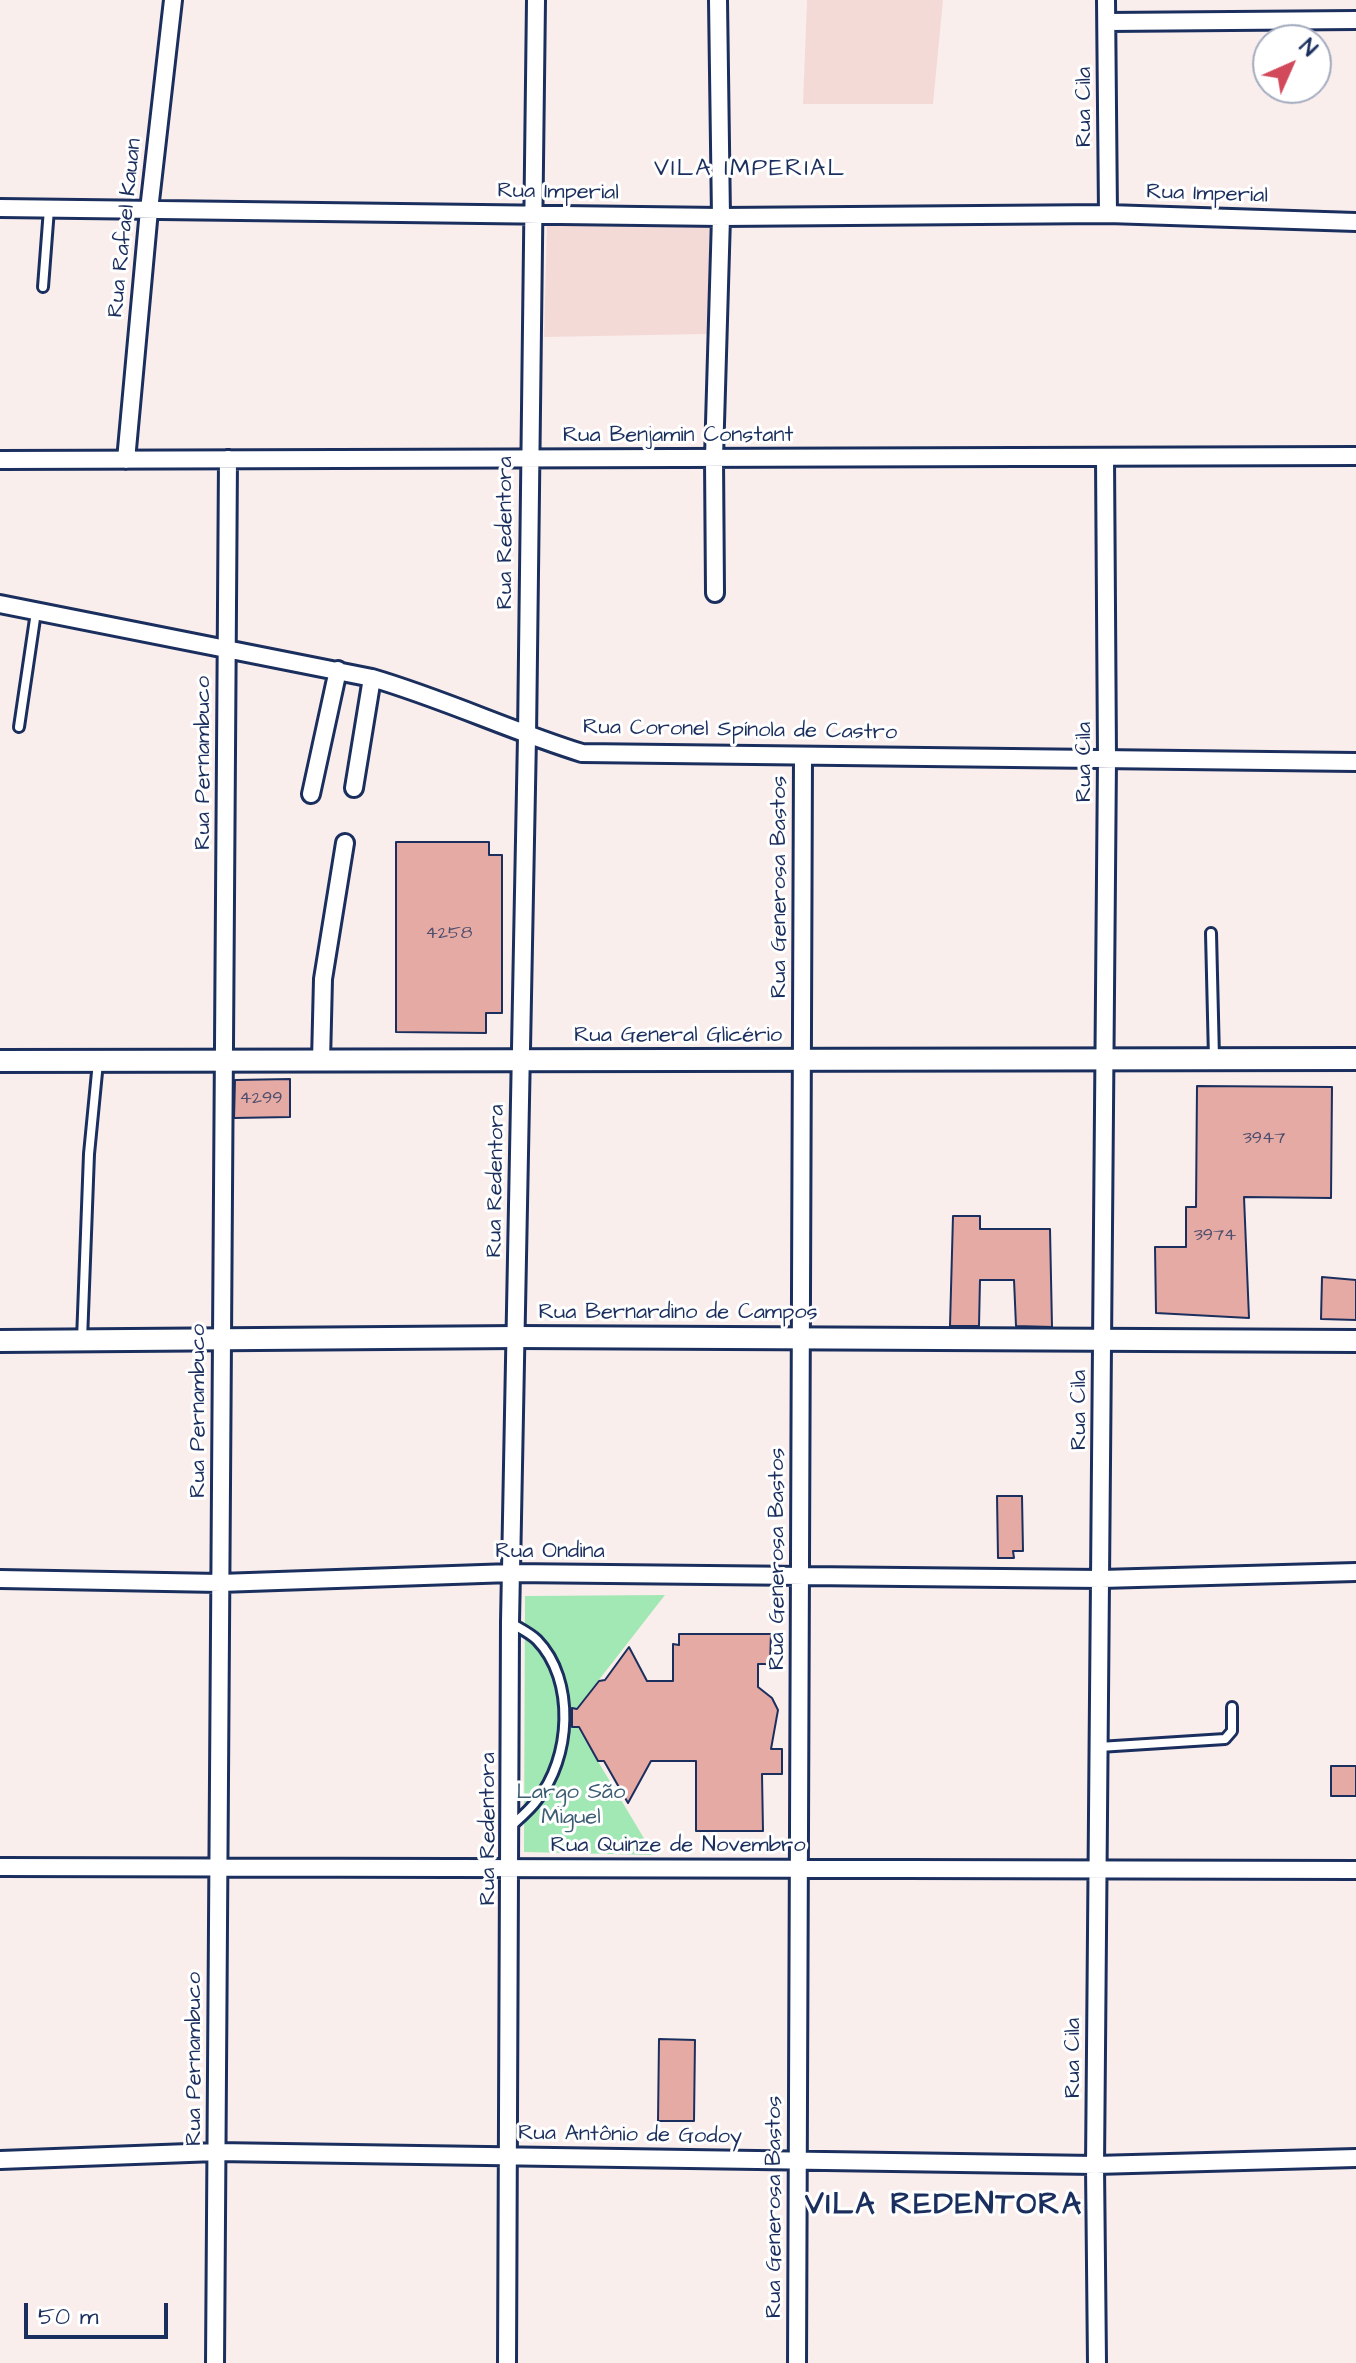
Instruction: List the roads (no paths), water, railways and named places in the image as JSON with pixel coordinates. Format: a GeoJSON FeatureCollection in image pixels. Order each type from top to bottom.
{"type":"FeatureCollection","features":[{"type":"Feature","properties":{"kind":"street","name":"Rua Rafael Kauan"},"geometry":{"type":"LineString","coordinates":[[126,460],[149,210],[173,0]]}},
{"type":"Feature","properties":{"kind":"street","name":"Rua Redentora"},"geometry":{"type":"LineString","coordinates":[[507,2363],[510,1622],[518,1337],[536,0]]}},
{"type":"Feature","properties":{"kind":"street"},"geometry":{"type":"LineString","coordinates":[[715,593],[714,458],[721,217],[718,0]]}},
{"type":"Feature","properties":{"kind":"street","name":"Rua Cila"},"geometry":{"type":"LineString","coordinates":[[1106,0],[1108,214]]}},
{"type":"Feature","properties":{"kind":"street"},"geometry":{"type":"LineString","coordinates":[[1107,22],[1356,20]]}},
{"type":"Feature","properties":{"kind":"street","name":"Rua Imperial"},"geometry":{"type":"LineString","coordinates":[[0,208],[721,217],[1108,214],[1356,222]]}},
{"type":"Feature","properties":{"kind":"street","name":"Rua Benjamin Constant"},"geometry":{"type":"LineString","coordinates":[[0,460],[1356,456]]}},
{"type":"Feature","properties":{"kind":"street","name":"Rua Cila"},"geometry":{"type":"LineString","coordinates":[[1097,2363],[1095,2165],[1107,758],[1105,457]]}},
{"type":"Feature","properties":{"kind":"street","name":"Rua Pernambuco"},"geometry":{"type":"LineString","coordinates":[[215,2363],[228,459]]}},
{"type":"Feature","properties":{"kind":"street","name":"Rua Coronel Spínola de Castro"},"geometry":{"type":"LineString","coordinates":[[0,604],[227,646],[372,678],[425,694],[527,736],[582,753],[1356,762]]}},
{"type":"Feature","properties":{"kind":"street"},"geometry":{"type":"LineString","coordinates":[[311,794],[338,670]]}},
{"type":"Feature","properties":{"kind":"street"},"geometry":{"type":"LineString","coordinates":[[354,788],[372,678]]}},
{"type":"Feature","properties":{"kind":"street","name":"Rua Generosa Bastos"},"geometry":{"type":"LineString","coordinates":[[797,2363],[803,756]]}},
{"type":"Feature","properties":{"kind":"street"},"geometry":{"type":"LineString","coordinates":[[321,1061],[323,979],[345,843]]}},
{"type":"Feature","properties":{"kind":"street","name":"Rua General Glicério"},"geometry":{"type":"LineString","coordinates":[[0,1061],[1356,1059]]}},
{"type":"Feature","properties":{"kind":"street","name":"Rua Bernardino de Campos"},"geometry":{"type":"LineString","coordinates":[[0,1341],[1103,1337],[1356,1341]]}},
{"type":"Feature","properties":{"kind":"street","name":"Rua Ondina"},"geometry":{"type":"LineString","coordinates":[[0,1579],[220,1583],[511,1573],[1101,1579],[1356,1572]]}},
{"type":"Feature","properties":{"kind":"street","name":"Rua Quinze de Novembro"},"geometry":{"type":"LineString","coordinates":[[0,1867],[218,1865],[1356,1870]]}},
{"type":"Feature","properties":{"kind":"street","name":"Rua Antônio de Godoy"},"geometry":{"type":"LineString","coordinates":[[0,2160],[216,2152],[1095,2165],[1356,2158]]}},
{"type":"Feature","properties":{"kind":"lane"},"geometry":{"type":"LineString","coordinates":[[43,287],[49,209]]}},
{"type":"Feature","properties":{"kind":"lane"},"geometry":{"type":"LineString","coordinates":[[19,727],[37,611]]}},
{"type":"Feature","properties":{"kind":"lane"},"geometry":{"type":"LineString","coordinates":[[1211,933],[1214,1059]]}},
{"type":"Feature","properties":{"kind":"lane"},"geometry":{"type":"LineString","coordinates":[[82,1341],[89,1154],[98,1061]]}},
{"type":"Feature","properties":{"kind":"lane"},"geometry":{"type":"LineString","coordinates":[[510,1622],[537,1639],[550,1660],[561,1690],[565,1718],[555,1768],[539,1799],[511,1826]]}},
{"type":"Feature","properties":{"kind":"lane"},"geometry":{"type":"LineString","coordinates":[[1099,1747],[1225,1739],[1232,1731],[1232,1707]]}},
{"type":"Feature","properties":{"kind":"district","name":"VILA IMPERIAL"},"geometry":{"type":"Point","coordinates":[750,170]}},
{"type":"Feature","properties":{"kind":"district","name":"VILA REDENTORA"},"geometry":{"type":"Point","coordinates":[944,2207]}},
{"type":"Feature","properties":{"kind":"park label","name":"Largo São Miguel"},"geometry":{"type":"Point","coordinates":[571,1806]}}]}
